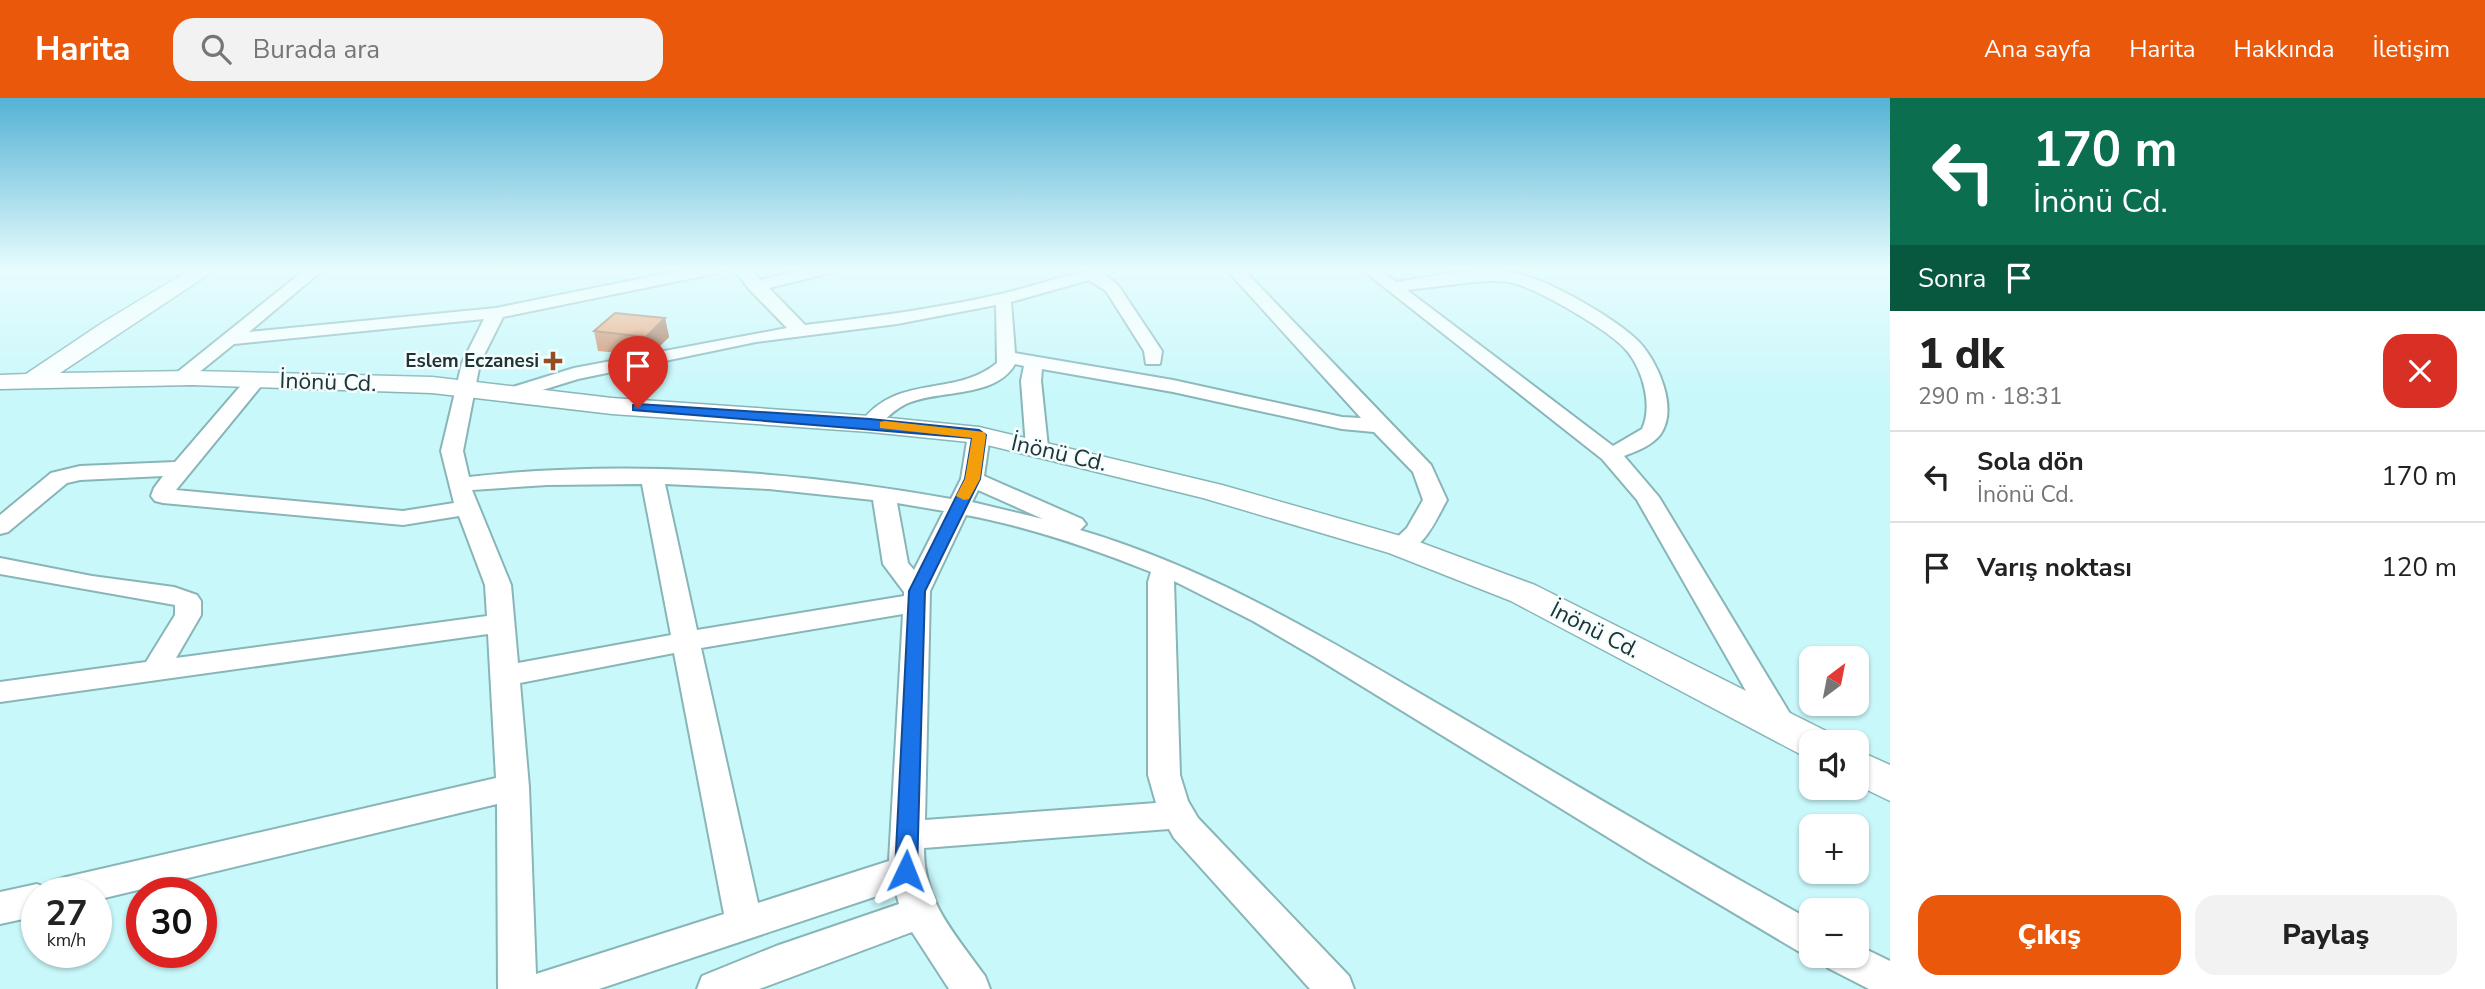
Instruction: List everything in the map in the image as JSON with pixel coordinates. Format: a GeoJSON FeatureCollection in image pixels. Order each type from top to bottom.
{"type":"FeatureCollection","features":[{"type":"Feature","properties":{"kind":"street"},"geometry":{"type":"LineString","coordinates":[[0,400],[140,310]]}},
{"type":"Feature","properties":{"kind":"street"},"geometry":{"type":"LineString","coordinates":[[180,378],[265,310]]}},
{"type":"Feature","properties":{"kind":"street"},"geometry":{"type":"LineString","coordinates":[[228,339],[513,310]]}},
{"type":"Feature","properties":{"kind":"street"},"geometry":{"type":"LineString","coordinates":[[779,310],[800,331]]}},
{"type":"Feature","properties":{"kind":"street"},"geometry":{"type":"LineString","coordinates":[[510,394],[574,374],[756,337],[897,319],[946,310]]}},
{"type":"Feature","properties":{"kind":"street"},"geometry":{"type":"LineString","coordinates":[[870,424],[877,412],[897,401],[934,389],[998,375],[1006,365],[1005,310]]}},
{"type":"Feature","properties":{"kind":"street"},"geometry":{"type":"LineString","coordinates":[[1126,310],[1153,351],[1153,360]]}},
{"type":"Feature","properties":{"kind":"street"},"geometry":{"type":"LineString","coordinates":[[1272,310],[1423,470],[1435,500],[1417,532],[1400,546]]}},
{"type":"Feature","properties":{"kind":"street"},"geometry":{"type":"LineString","coordinates":[[1421,310],[1610,454],[1647,497],[1781,725]]}},
{"type":"Feature","properties":{"kind":"street"},"geometry":{"type":"LineString","coordinates":[[1576,310],[1629,343],[1642,358],[1658,415],[1651,432],[1610,454]]}},
{"type":"Feature","properties":{"kind":"street"},"geometry":{"type":"LineString","coordinates":[[496,313],[471,363],[452,451],[463,497],[498,585],[513,787],[517,989]]}},
{"type":"Feature","properties":{"kind":"street"},"geometry":{"type":"LineString","coordinates":[[1005,357],[1122,376],[1342,423],[1380,426]]}},
{"type":"Feature","properties":{"kind":"street"},"geometry":{"type":"LineString","coordinates":[[1034,360],[1031,381],[1037,447]]}},
{"type":"Feature","properties":{"kind":"street"},"geometry":{"type":"LineString","coordinates":[[1122,376],[1125,370],[1134,365],[1153,360],[1166,369],[1175,381],[1173,386]]}},
{"type":"Feature","properties":{"kind":"street","name":"İnönü Cd."},"geometry":{"type":"LineString","coordinates":[[0,382],[180,378],[432,386],[612,406],[870,424],[979,435],[1212,491],[1400,546],[1523,593],[1799,735]]}},
{"type":"Feature","properties":{"kind":"street"},"geometry":{"type":"LineString","coordinates":[[256,380],[165,488],[163,496],[402,518],[463,497],[548,477],[652,477],[781,482],[884,495],[957,508],[1058,532],[1166,568],[1298,635],[1799,932]]}},
{"type":"Feature","properties":{"kind":"street"},"geometry":{"type":"LineString","coordinates":[[971,989],[920,913],[906,853],[917,597],[972,479],[979,435]]}},
{"type":"Feature","properties":{"kind":"street"},"geometry":{"type":"LineString","coordinates":[[0,527],[59,478],[80,473],[184,468]]}},
{"type":"Feature","properties":{"kind":"street"},"geometry":{"type":"LineString","coordinates":[[652,477],[744,924]]}},
{"type":"Feature","properties":{"kind":"street"},"geometry":{"type":"LineString","coordinates":[[972,479],[1101,536],[1126,553]]}},
{"type":"Feature","properties":{"kind":"street"},"geometry":{"type":"LineString","coordinates":[[884,495],[897,564],[917,597]]}},
{"type":"Feature","properties":{"kind":"street"},"geometry":{"type":"LineString","coordinates":[[0,566],[92,584],[174,595],[188,601],[188,615],[155,670]]}},
{"type":"Feature","properties":{"kind":"street"},"geometry":{"type":"LineString","coordinates":[[1166,568],[1161,582],[1164,775],[1178,815],[1186,828],[1335,989]]}},
{"type":"Feature","properties":{"kind":"street"},"geometry":{"type":"LineString","coordinates":[[505,676],[917,597]]}},
{"type":"Feature","properties":{"kind":"street"},"geometry":{"type":"LineString","coordinates":[[0,692],[501,623]]}},
{"type":"Feature","properties":{"kind":"street"},"geometry":{"type":"LineString","coordinates":[[1869,773],[1890,785]]}},
{"type":"Feature","properties":{"kind":"street"},"geometry":{"type":"LineString","coordinates":[[112,881],[513,787]]}},
{"type":"Feature","properties":{"kind":"street"},"geometry":{"type":"LineString","coordinates":[[545,989],[744,924],[906,853],[1178,815]]}},
{"type":"Feature","properties":{"kind":"street"},"geometry":{"type":"LineString","coordinates":[[0,908],[21,903]]}},
{"type":"Feature","properties":{"kind":"street"},"geometry":{"type":"LineString","coordinates":[[716,989],[776,963],[920,913]]}},
{"type":"Feature","properties":{"kind":"street"},"geometry":{"type":"LineString","coordinates":[[1866,968],[1890,980]]}},
{"type":"Feature","properties":{"kind":"building"},"geometry":{"type":"Polygon","coordinates":[[[615,313],[665,318],[646,337],[594,331],[615,313]]]}},
{"type":"Feature","properties":{"kind":"slow traffic"},"geometry":{"type":"LineString","coordinates":[[885,425],[979,435],[972,479],[964,496]]}},
{"type":"Feature","properties":{"kind":"place","name":"Eslem Eczanesi"},"geometry":{"type":"Point","coordinates":[553,361]}},
{"type":"Feature","properties":{"kind":"route"},"geometry":{"type":"LineString","coordinates":[[638,408],[870,424],[979,435],[972,479],[917,591],[906,871]]}}]}
